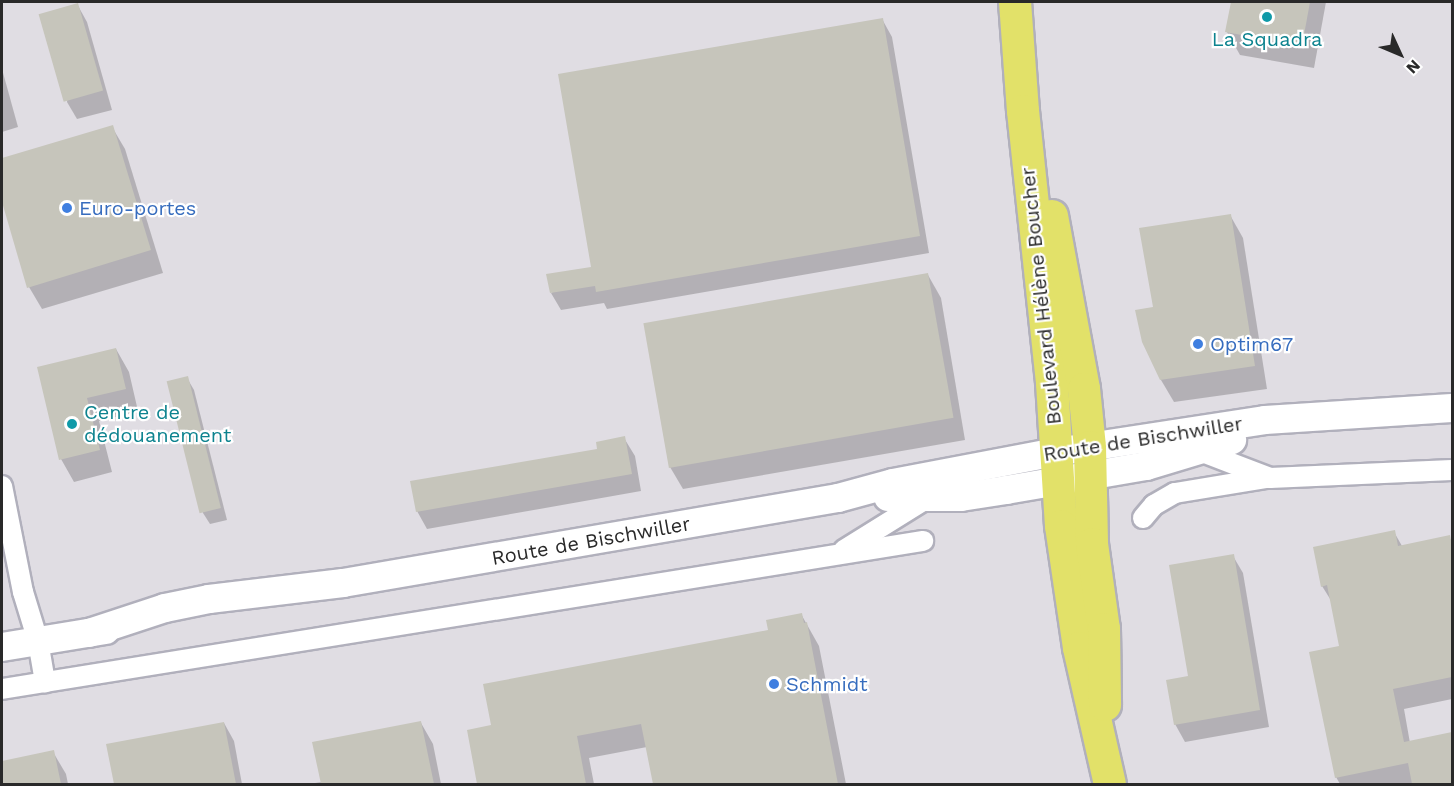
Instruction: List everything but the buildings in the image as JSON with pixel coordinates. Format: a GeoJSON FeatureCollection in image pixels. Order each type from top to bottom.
{"type":"FeatureCollection","features":[{"type":"Feature","properties":{"kind":"main road","name":"Boulevard Hélène Boucher"},"geometry":{"type":"LineString","coordinates":[[1015,2],[1062,532],[1079,648],[1109,782]]}},
{"type":"Feature","properties":{"kind":"main road","name":"Boulevard Hélène Boucher"},"geometry":{"type":"LineString","coordinates":[[1023,111],[1053,221],[1084,389],[1091,461],[1091,521],[1104,629],[1104,735],[1109,782]]}},
{"type":"Feature","properties":{"kind":"street","name":"Route de Bischwiller"},"geometry":{"type":"LineString","coordinates":[[2,647],[89,633],[172,606],[235,595],[343,583],[838,498],[893,483],[1091,461],[1265,420],[1452,408]]}},
{"type":"Feature","properties":{"kind":"street","name":"Route de Bischwiller"},"geometry":{"type":"LineString","coordinates":[[1091,461],[1146,466],[1197,450],[1276,432],[1452,422]]}},
{"type":"Feature","properties":{"kind":"street"},"geometry":{"type":"LineString","coordinates":[[1197,450],[1270,478]]}},
{"type":"Feature","properties":{"kind":"street","name":"Route de Bischwiller"},"geometry":{"type":"LineString","coordinates":[[838,498],[961,496],[1057,466]]}},
{"type":"Feature","properties":{"kind":"street"},"geometry":{"type":"LineString","coordinates":[[1143,518],[1154,505],[1175,493],[1270,478],[1452,470]]}},
{"type":"Feature","properties":{"kind":"street"},"geometry":{"type":"LineString","coordinates":[[2,486],[23,592],[38,641],[45,682]]}},
{"type":"Feature","properties":{"kind":"street"},"geometry":{"type":"LineString","coordinates":[[839,553],[931,497]]}},
{"type":"Feature","properties":{"kind":"street"},"geometry":{"type":"LineString","coordinates":[[2,689],[923,541]]}},
{"type":"Feature","properties":{"kind":"shaded area"},"geometry":{"type":"Polygon","coordinates":[[[2,2],[1452,2],[1452,784],[2,784],[2,658],[9,656],[2,629],[2,2]]]}},
{"type":"Feature","properties":{"kind":"place","name":"La Squadra"},"geometry":{"type":"Point","coordinates":[1267,17]}},
{"type":"Feature","properties":{"kind":"place","name":"Euro-portes"},"geometry":{"type":"Point","coordinates":[67,208]}},
{"type":"Feature","properties":{"kind":"place","name":"Optim67"},"geometry":{"type":"Point","coordinates":[1198,344]}},
{"type":"Feature","properties":{"kind":"place","name":"Centre de dédouanement"},"geometry":{"type":"Point","coordinates":[72,424]}},
{"type":"Feature","properties":{"kind":"place","name":"Schmidt"},"geometry":{"type":"Point","coordinates":[774,684]}}]}
